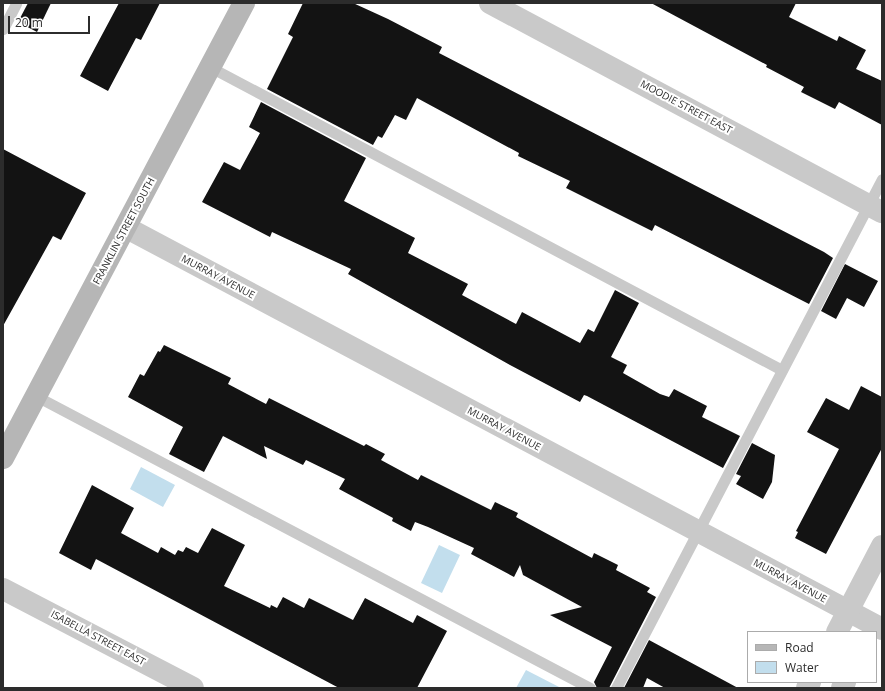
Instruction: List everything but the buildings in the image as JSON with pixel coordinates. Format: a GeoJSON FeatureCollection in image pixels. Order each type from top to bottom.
{"type":"FeatureCollection","features":[{"type":"Feature","properties":{"kind":"street","name":"FRANKLIN STREET SOUTH"},"geometry":{"type":"LineString","coordinates":[[3,458],[127,228],[244,3]]}},
{"type":"Feature","properties":{"kind":"street","name":"MOODIE STREET EAST"},"geometry":{"type":"LineString","coordinates":[[490,3],[875,208]]}},
{"type":"Feature","properties":{"kind":"street","name":"MURRAY AVENUE"},"geometry":{"type":"LineString","coordinates":[[127,228],[848,612],[878,625]]}},
{"type":"Feature","properties":{"kind":"street"},"geometry":{"type":"LineString","coordinates":[[838,631],[882,546]]}},
{"type":"Feature","properties":{"kind":"street","name":"ISABELLA STREET EAST"},"geometry":{"type":"LineString","coordinates":[[3,589],[193,688]]}},
{"type":"Feature","properties":{"kind":"lane"},"geometry":{"type":"LineString","coordinates":[[3,29],[16,3]]}},
{"type":"Feature","properties":{"kind":"lane"},"geometry":{"type":"LineString","coordinates":[[210,67],[782,370]]}},
{"type":"Feature","properties":{"kind":"lane"},"geometry":{"type":"LineString","coordinates":[[616,688],[782,370],[875,208],[882,179]]}},
{"type":"Feature","properties":{"kind":"lane"},"geometry":{"type":"LineString","coordinates":[[36,396],[590,688]]}},
{"type":"Feature","properties":{"kind":"water"},"geometry":{"type":"Polygon","coordinates":[[[141,467],[175,485],[163,507],[130,489],[141,467]]]}},
{"type":"Feature","properties":{"kind":"water"},"geometry":{"type":"Polygon","coordinates":[[[439,545],[460,555],[442,593],[421,583],[439,545]]]}},
{"type":"Feature","properties":{"kind":"water"},"geometry":{"type":"Polygon","coordinates":[[[526,670],[561,688],[516,688],[526,670]]]}}]}
